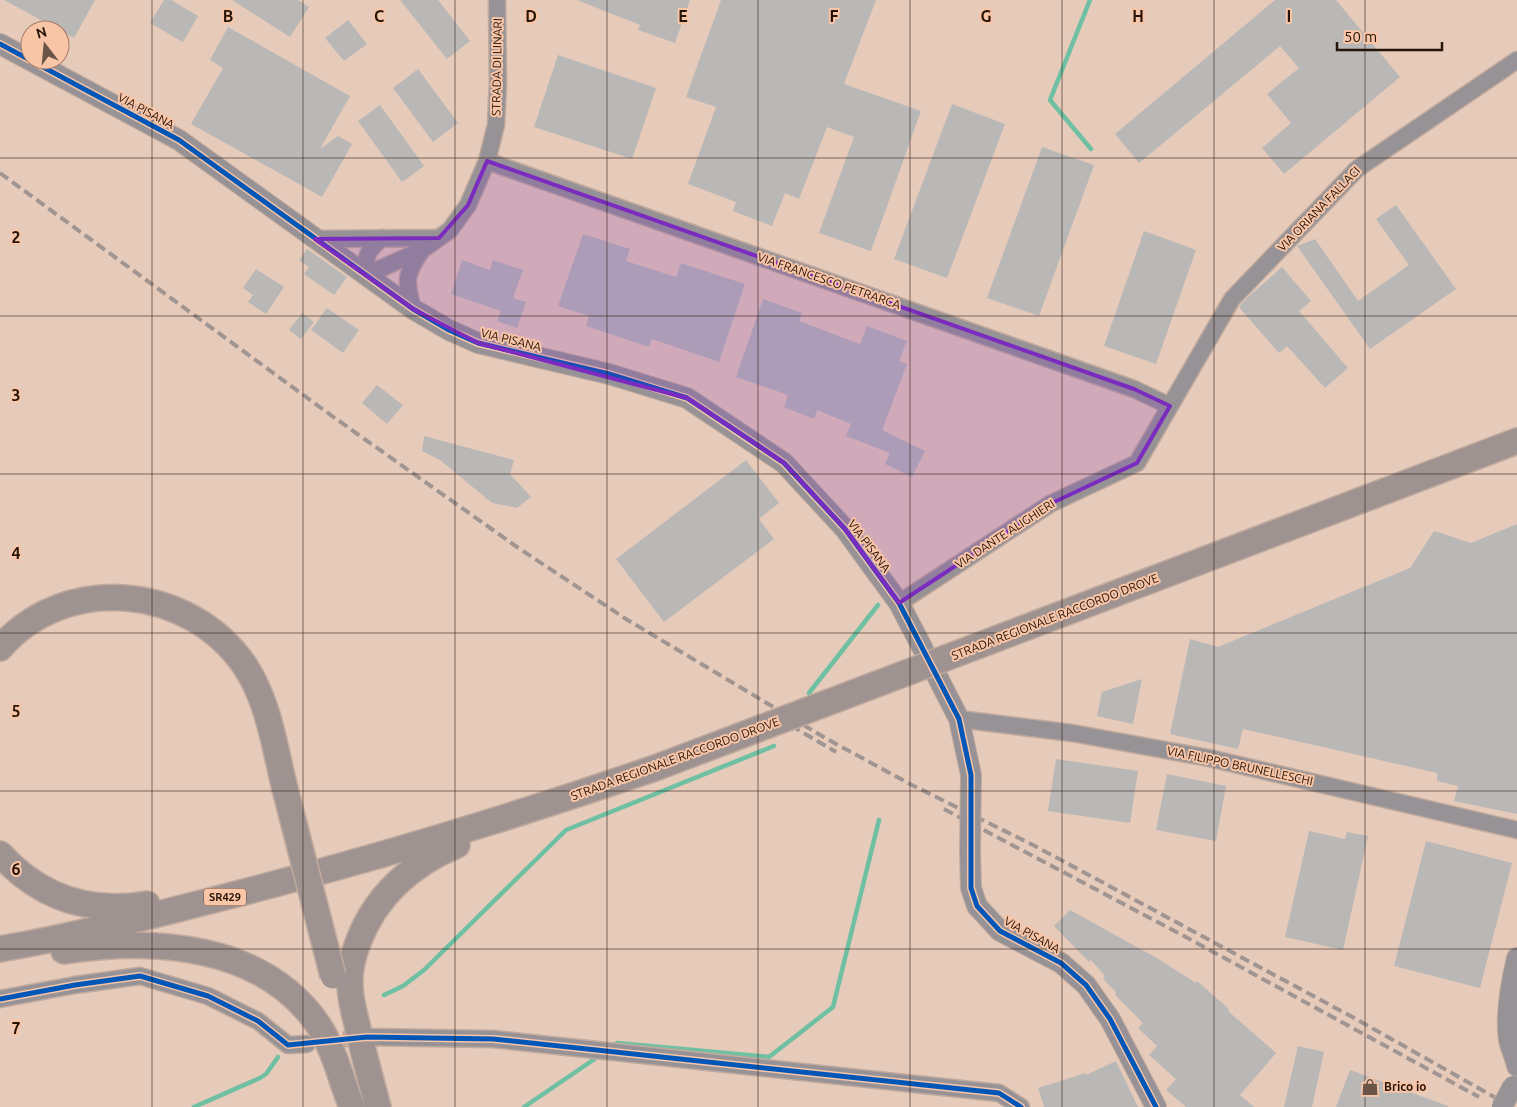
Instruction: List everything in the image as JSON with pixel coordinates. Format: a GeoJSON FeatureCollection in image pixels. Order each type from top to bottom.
{"type":"FeatureCollection","features":[{"type":"Feature","properties":{"kind":"main road","name":"STRADA REGIONALE RACCORDO DROVE"},"geometry":{"type":"LineString","coordinates":[[450,841],[598,798],[635,782],[655,768],[1517,441]]}},
{"type":"Feature","properties":{"kind":"main road"},"geometry":{"type":"LineString","coordinates":[[0,648],[20,630],[38,618],[61,607],[88,600],[114,598],[139,599],[159,603],[180,611],[204,625],[235,653],[250,674],[264,708],[366,1107]]}},
{"type":"Feature","properties":{"kind":"main road"},"geometry":{"type":"LineString","coordinates":[[0,854],[18,872],[50,894],[82,904],[118,907],[170,899],[399,840],[450,841]]}},
{"type":"Feature","properties":{"kind":"main road"},"geometry":{"type":"LineString","coordinates":[[378,1107],[351,996],[352,962],[372,912],[387,892],[414,868],[450,841]]}},
{"type":"Feature","properties":{"kind":"main road","name":"SR429"},"geometry":{"type":"LineString","coordinates":[[0,949],[80,933],[356,862],[450,841]]}},
{"type":"Feature","properties":{"kind":"main road"},"geometry":{"type":"LineString","coordinates":[[0,961],[71,950],[131,945],[168,946],[195,950],[242,964],[276,983],[313,1018],[330,1048],[352,1107]]}},
{"type":"Feature","properties":{"kind":"street","name":"STRADA DI LINARI"},"geometry":{"type":"LineString","coordinates":[[366,275],[422,250],[450,230],[468,205],[487,161],[496,125],[498,83],[497,0]]}},
{"type":"Feature","properties":{"kind":"street","name":"VIA PISANA"},"geometry":{"type":"LineString","coordinates":[[0,44],[179,140],[414,309],[449,330],[478,343],[609,374],[687,398],[784,463],[845,529],[899,603],[923,649]]}},
{"type":"Feature","properties":{"kind":"street","name":"VIA ORIANA FALLACI"},"geometry":{"type":"LineString","coordinates":[[1170,406],[1232,299],[1356,169],[1517,60]]}},
{"type":"Feature","properties":{"kind":"street","name":"VIA FRANCESCO PETRARCA"},"geometry":{"type":"LineString","coordinates":[[487,161],[1134,389],[1170,406]]}},
{"type":"Feature","properties":{"kind":"street"},"geometry":{"type":"LineString","coordinates":[[366,275],[367,254],[371,246],[382,238]]}},
{"type":"Feature","properties":{"kind":"street"},"geometry":{"type":"LineString","coordinates":[[315,239],[439,238]]}},
{"type":"Feature","properties":{"kind":"street","name":"STRADA DI LINARI"},"geometry":{"type":"LineString","coordinates":[[414,309],[409,293],[409,271],[422,250]]}},
{"type":"Feature","properties":{"kind":"street","name":"VIA DANTE ALIGHIERI"},"geometry":{"type":"LineString","coordinates":[[899,603],[1050,504],[1138,463],[1170,406]]}},
{"type":"Feature","properties":{"kind":"street","name":"VIA PISANA"},"geometry":{"type":"LineString","coordinates":[[936,674],[959,719],[971,775],[971,888],[977,906],[1000,931],[1061,963],[1086,985],[1110,1019],[1156,1107]]}},
{"type":"Feature","properties":{"kind":"street","name":"VIA FILIPPO BRUNELLESCHI"},"geometry":{"type":"LineString","coordinates":[[959,719],[1072,733],[1209,758],[1517,830]]}},
{"type":"Feature","properties":{"kind":"street"},"geometry":{"type":"LineString","coordinates":[[1517,958],[1508,1030],[1517,1066]]}},
{"type":"Feature","properties":{"kind":"street"},"geometry":{"type":"LineString","coordinates":[[0,999],[75,985],[140,976],[208,996],[258,1021],[288,1045],[307,1044]]}},
{"type":"Feature","properties":{"kind":"street"},"geometry":{"type":"LineString","coordinates":[[367,1037],[494,1039],[998,1093],[1021,1107]]}},
{"type":"Feature","properties":{"kind":"street"},"geometry":{"type":"LineString","coordinates":[[1502,1107],[1515,1082]]}},
{"type":"Feature","properties":{"kind":"highlighted area"},"geometry":{"type":"Polygon","coordinates":[[[487,161],[1134,389],[1170,406],[1137,463],[1050,504],[899,603],[845,529],[784,463],[687,398],[478,343],[413,309],[315,239],[439,238],[468,205],[487,161]]]}},
{"type":"Feature","properties":{"kind":"building"},"geometry":{"type":"Polygon","coordinates":[[[4,0],[95,0],[74,38],[70,36],[70,20],[41,20],[4,0]]]}},
{"type":"Feature","properties":{"kind":"building"},"geometry":{"type":"Polygon","coordinates":[[[164,0],[171,0],[198,16],[183,42],[150,23],[164,0]]]}},
{"type":"Feature","properties":{"kind":"building"},"geometry":{"type":"Polygon","coordinates":[[[232,0],[298,0],[309,7],[290,37],[232,0]]]}},
{"type":"Feature","properties":{"kind":"building"},"geometry":{"type":"Polygon","coordinates":[[[400,0],[438,0],[470,41],[447,59],[400,0]]]}},
{"type":"Feature","properties":{"kind":"building"},"geometry":{"type":"Polygon","coordinates":[[[577,0],[690,0],[675,43],[638,30],[640,25],[577,0]]]}},
{"type":"Feature","properties":{"kind":"building"},"geometry":{"type":"Polygon","coordinates":[[[721,0],[876,0],[844,84],[921,111],[871,251],[819,233],[854,137],[827,127],[799,199],[785,193],[772,226],[733,211],[736,202],[688,184],[716,107],[686,97],[721,0]]]}},
{"type":"Feature","properties":{"kind":"building"},"geometry":{"type":"Polygon","coordinates":[[[1275,0],[1336,0],[1400,77],[1284,174],[1262,148],[1291,123],[1267,94],[1299,68],[1280,46],[1139,163],[1115,134],[1275,0]]]}},
{"type":"Feature","properties":{"kind":"building"},"geometry":{"type":"Polygon","coordinates":[[[348,20],[367,44],[344,61],[325,38],[348,20]]]}},
{"type":"Feature","properties":{"kind":"building"},"geometry":{"type":"Polygon","coordinates":[[[228,27],[350,96],[320,149],[338,136],[352,144],[322,197],[191,124],[223,68],[210,60],[228,27]]]}},
{"type":"Feature","properties":{"kind":"building"},"geometry":{"type":"Polygon","coordinates":[[[558,55],[656,88],[632,159],[534,127],[558,55]]]}},
{"type":"Feature","properties":{"kind":"building"},"geometry":{"type":"Polygon","coordinates":[[[418,69],[458,123],[433,142],[393,88],[418,69]]]}},
{"type":"Feature","properties":{"kind":"building"},"geometry":{"type":"Polygon","coordinates":[[[952,104],[1005,124],[947,278],[894,259],[952,104]]]}},
{"type":"Feature","properties":{"kind":"building"},"geometry":{"type":"Polygon","coordinates":[[[380,105],[424,166],[402,182],[358,121],[380,105]]]}},
{"type":"Feature","properties":{"kind":"building"},"geometry":{"type":"Polygon","coordinates":[[[1042,147],[1094,165],[1039,316],[987,298],[1042,147]]]}},
{"type":"Feature","properties":{"kind":"building"},"geometry":{"type":"Polygon","coordinates":[[[1396,205],[1456,289],[1370,349],[1297,246],[1315,239],[1358,301],[1409,265],[1376,219],[1396,205]]]}},
{"type":"Feature","properties":{"kind":"building"},"geometry":{"type":"Polygon","coordinates":[[[1144,231],[1196,250],[1156,364],[1104,346],[1144,231]]]}},
{"type":"Feature","properties":{"kind":"building"},"geometry":{"type":"Polygon","coordinates":[[[583,234],[630,249],[626,261],[676,277],[681,263],[745,284],[719,362],[652,339],[649,347],[586,326],[589,316],[558,306],[583,234]]]}},
{"type":"Feature","properties":{"kind":"building"},"geometry":{"type":"Polygon","coordinates":[[[307,249],[347,277],[334,295],[304,274],[309,267],[299,260],[307,249]]]}},
{"type":"Feature","properties":{"kind":"building"},"geometry":{"type":"Polygon","coordinates":[[[462,260],[490,270],[493,260],[523,270],[513,298],[526,302],[517,328],[497,321],[501,311],[451,294],[462,260]]]}},
{"type":"Feature","properties":{"kind":"building"},"geometry":{"type":"Polygon","coordinates":[[[1282,267],[1311,301],[1299,311],[1348,368],[1325,388],[1287,346],[1279,353],[1239,307],[1282,267]]]}},
{"type":"Feature","properties":{"kind":"building"},"geometry":{"type":"Polygon","coordinates":[[[256,269],[284,287],[266,314],[248,302],[253,295],[243,288],[256,269]]]}},
{"type":"Feature","properties":{"kind":"building"},"geometry":{"type":"Polygon","coordinates":[[[763,299],[802,313],[799,321],[860,344],[867,326],[907,341],[899,361],[907,364],[882,430],[925,451],[912,477],[885,464],[890,453],[846,436],[851,424],[817,410],[814,419],[784,407],[788,395],[736,377],[763,299]]]}},
{"type":"Feature","properties":{"kind":"building"},"geometry":{"type":"Polygon","coordinates":[[[327,308],[359,330],[343,353],[311,330],[327,308]]]}},
{"type":"Feature","properties":{"kind":"building"},"geometry":{"type":"Polygon","coordinates":[[[302,313],[314,322],[301,339],[289,330],[302,313]]]}},
{"type":"Feature","properties":{"kind":"building"},"geometry":{"type":"Polygon","coordinates":[[[377,385],[403,405],[387,424],[362,403],[377,385]]]}},
{"type":"Feature","properties":{"kind":"building"},"geometry":{"type":"Polygon","coordinates":[[[424,436],[514,460],[510,474],[531,497],[517,508],[492,503],[440,460],[422,451],[424,436]]]}},
{"type":"Feature","properties":{"kind":"building"},"geometry":{"type":"Polygon","coordinates":[[[746,460],[779,503],[759,519],[774,539],[664,622],[616,559],[746,460]]]}},
{"type":"Feature","properties":{"kind":"building"},"geometry":{"type":"Polygon","coordinates":[[[1517,524],[1517,814],[1454,801],[1458,786],[1437,781],[1437,773],[1243,729],[1238,749],[1170,734],[1190,639],[1218,647],[1410,568],[1434,531],[1471,543],[1517,524]]]}},
{"type":"Feature","properties":{"kind":"building"},"geometry":{"type":"Polygon","coordinates":[[[1142,679],[1133,724],[1097,716],[1102,692],[1142,679]]]}},
{"type":"Feature","properties":{"kind":"building"},"geometry":{"type":"Polygon","coordinates":[[[1056,759],[1138,771],[1130,823],[1048,811],[1056,759]]]}},
{"type":"Feature","properties":{"kind":"building"},"geometry":{"type":"Polygon","coordinates":[[[1167,774],[1226,786],[1216,841],[1156,830],[1167,774]]]}},
{"type":"Feature","properties":{"kind":"building"},"geometry":{"type":"Polygon","coordinates":[[[1309,831],[1345,839],[1347,832],[1368,836],[1343,950],[1285,937],[1309,831]]]}},
{"type":"Feature","properties":{"kind":"building"},"geometry":{"type":"Polygon","coordinates":[[[1426,841],[1512,863],[1480,988],[1394,966],[1426,841]]]}},
{"type":"Feature","properties":{"kind":"building"},"geometry":{"type":"Polygon","coordinates":[[[1070,910],[1155,957],[1196,983],[1197,981],[1276,1053],[1240,1095],[1254,1107],[1186,1107],[1166,1090],[1176,1079],[1149,1055],[1157,1046],[1138,1028],[1143,1023],[1115,995],[1116,992],[1103,979],[1105,976],[1091,960],[1089,962],[1054,926],[1070,910]]]}},
{"type":"Feature","properties":{"kind":"building"},"geometry":{"type":"Polygon","coordinates":[[[1298,1046],[1324,1052],[1312,1107],[1284,1107],[1298,1046]]]}},
{"type":"Feature","properties":{"kind":"building"},"geometry":{"type":"Polygon","coordinates":[[[1116,1061],[1138,1107],[1044,1107],[1038,1088],[1086,1073],[1086,1075],[1116,1061]]]}},
{"type":"Feature","properties":{"kind":"building","name":"Brico io"},"geometry":{"type":"Polygon","coordinates":[[[1350,1070],[1448,1106],[1448,1107],[1336,1107],[1350,1070]]]}},
{"type":"Feature","properties":{"kind":"waterway"},"geometry":{"type":"LineString","coordinates":[[1090,0],[1050,100],[1091,149]]}},
{"type":"Feature","properties":{"kind":"waterway"},"geometry":{"type":"LineString","coordinates":[[809,693],[878,605]]}},
{"type":"Feature","properties":{"kind":"waterway"},"geometry":{"type":"LineString","coordinates":[[384,995],[403,986],[424,970],[566,830],[774,746]]}},
{"type":"Feature","properties":{"kind":"waterway"},"geometry":{"type":"LineString","coordinates":[[611,1047],[617,1043],[769,1057],[833,1007],[879,820]]}},
{"type":"Feature","properties":{"kind":"waterway"},"geometry":{"type":"LineString","coordinates":[[524,1107],[599,1056]]}},
{"type":"Feature","properties":{"kind":"waterway"},"geometry":{"type":"LineString","coordinates":[[194,1107],[260,1078],[266,1074],[278,1057]]}},
{"type":"Feature","properties":{"kind":"tunnel"},"geometry":{"type":"LineString","coordinates":[[319,1042],[367,1037]]}},
{"type":"Feature","properties":{"kind":"railway"},"geometry":{"type":"LineString","coordinates":[[0,173],[332,416],[517,547],[626,619],[827,739],[910,784],[1035,846],[1356,1019],[1512,1107]]}},
{"type":"Feature","properties":{"kind":"railway"},"geometry":{"type":"LineString","coordinates":[[778,718],[836,752]]}},
{"type":"Feature","properties":{"kind":"railway"},"geometry":{"type":"LineString","coordinates":[[944,809],[1184,936],[1479,1097]]}},
{"type":"Feature","properties":{"kind":"cycle path"},"geometry":{"type":"LineString","coordinates":[[0,44],[179,140],[413,309],[449,330],[478,343],[609,374],[687,398],[784,463],[845,529],[899,603],[959,719],[971,775],[971,888],[977,906],[1000,931],[1061,963],[1086,985],[1110,1019],[1156,1107]]}},
{"type":"Feature","properties":{"kind":"cycle path"},"geometry":{"type":"LineString","coordinates":[[0,999],[75,985],[140,976],[208,996],[258,1021],[288,1045],[367,1037],[493,1039],[999,1093],[1021,1107]]}},
{"type":"Feature","properties":{"kind":"place","name":"Brico io"},"geometry":{"type":"Point","coordinates":[1370,1087]}}]}
